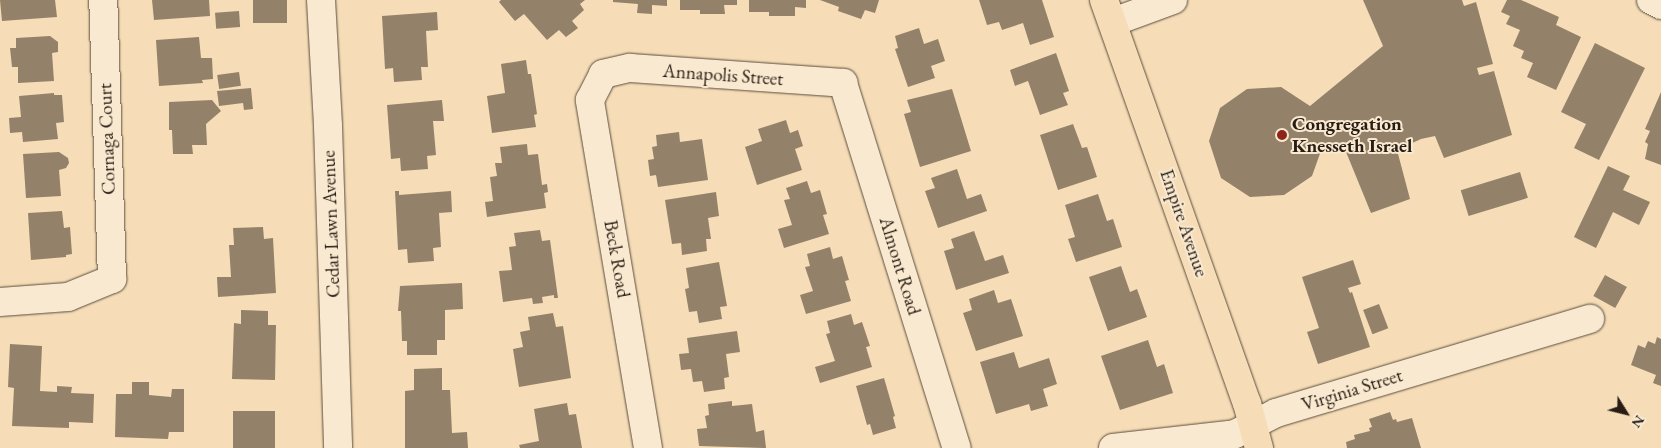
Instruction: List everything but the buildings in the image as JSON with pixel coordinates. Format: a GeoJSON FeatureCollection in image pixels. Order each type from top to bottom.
{"type":"FeatureCollection","features":[{"type":"Feature","properties":{"kind":"main road","name":"Empire Avenue"},"geometry":{"type":"LineString","coordinates":[[1109,11],[1257,436]]}},
{"type":"Feature","properties":{"kind":"street","name":"Cornaga Court"},"geometry":{"type":"LineString","coordinates":[[0,302],[68,297],[112,279],[102,0]]}},
{"type":"Feature","properties":{"kind":"street","name":"Cedar Lawn Avenue"},"geometry":{"type":"LineString","coordinates":[[321,0],[328,126],[338,448]]}},
{"type":"Feature","properties":{"kind":"street"},"geometry":{"type":"LineString","coordinates":[[1109,11],[1173,0]]}},
{"type":"Feature","properties":{"kind":"street"},"geometry":{"type":"LineString","coordinates":[[1651,0],[1661,5]]}},
{"type":"Feature","properties":{"kind":"street","name":"Annapolis Street"},"geometry":{"type":"LineString","coordinates":[[604,74],[630,68],[843,84]]}},
{"type":"Feature","properties":{"kind":"street","name":"Beck Road"},"geometry":{"type":"LineString","coordinates":[[604,74],[590,100],[648,448]]}},
{"type":"Feature","properties":{"kind":"street","name":"Almont Road"},"geometry":{"type":"LineString","coordinates":[[843,84],[957,448]]}},
{"type":"Feature","properties":{"kind":"street","name":"Virginia Street"},"geometry":{"type":"LineString","coordinates":[[1113,448],[1235,434],[1257,436],[1276,413],[1590,319]]}},
{"type":"Feature","properties":{"kind":"place","name":"Congregation Knesseth Israel"},"geometry":{"type":"Point","coordinates":[1282,135]}}]}
